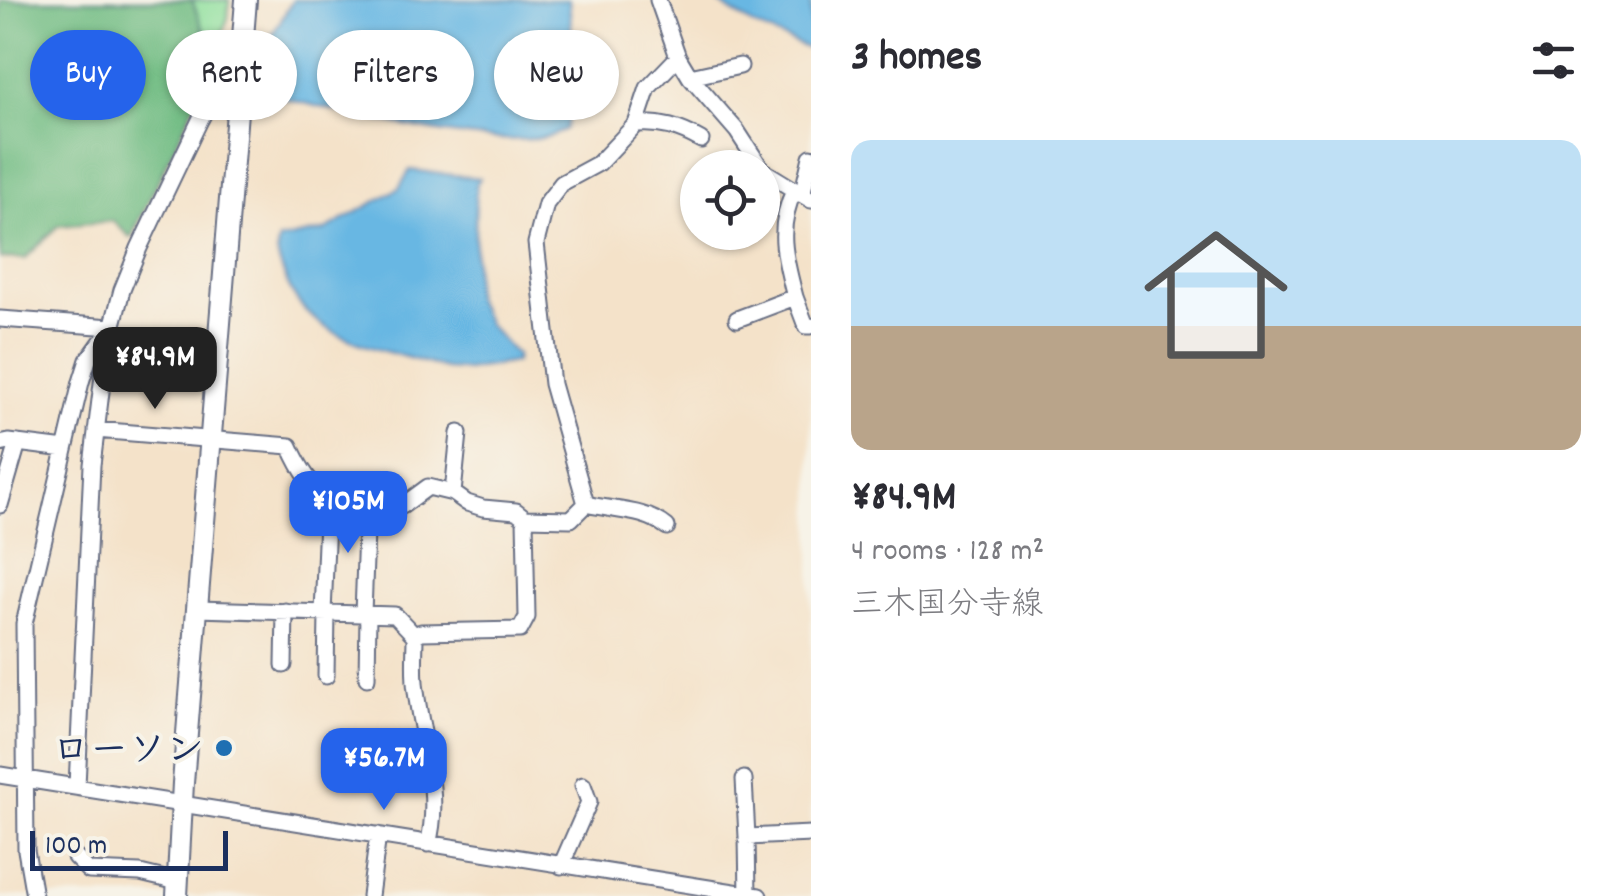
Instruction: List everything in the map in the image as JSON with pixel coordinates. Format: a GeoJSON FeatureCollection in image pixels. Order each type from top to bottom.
{"type":"FeatureCollection","features":[{"type":"Feature","properties":{"kind":"main road"},"geometry":{"type":"LineString","coordinates":[[245,30],[250,4]]}},
{"type":"Feature","properties":{"kind":"main road"},"geometry":{"type":"LineString","coordinates":[[177,889],[236,120]]}},
{"type":"Feature","properties":{"kind":"street"},"geometry":{"type":"LineString","coordinates":[[661,2],[678,57],[750,150]]}},
{"type":"Feature","properties":{"kind":"street"},"geometry":{"type":"LineString","coordinates":[[586,504],[552,384],[536,243],[538,227],[546,204],[562,184],[599,164],[636,124],[648,88],[678,57]]}},
{"type":"Feature","properties":{"kind":"street"},"geometry":{"type":"LineString","coordinates":[[690,77],[740,66]]}},
{"type":"Feature","properties":{"kind":"street"},"geometry":{"type":"LineString","coordinates":[[77,786],[100,384],[122,290],[202,120]]}},
{"type":"Feature","properties":{"kind":"street"},"geometry":{"type":"LineString","coordinates":[[636,124],[656,123],[685,130],[702,140]]}},
{"type":"Feature","properties":{"kind":"street"},"geometry":{"type":"LineString","coordinates":[[811,156],[803,195],[786,207],[782,236],[795,296],[806,326],[811,326]]}},
{"type":"Feature","properties":{"kind":"street"},"geometry":{"type":"LineString","coordinates":[[780,180],[803,195]]}},
{"type":"Feature","properties":{"kind":"street"},"geometry":{"type":"LineString","coordinates":[[737,320],[795,296]]}},
{"type":"Feature","properties":{"kind":"street"},"geometry":{"type":"LineString","coordinates":[[0,319],[112,327]]}},
{"type":"Feature","properties":{"kind":"street"},"geometry":{"type":"LineString","coordinates":[[34,896],[26,850],[24,624],[88,360],[112,327]]}},
{"type":"Feature","properties":{"kind":"street"},"geometry":{"type":"LineString","coordinates":[[96,430],[290,446],[302,472],[319,493],[367,503],[402,506],[428,487],[453,493],[467,503],[516,511],[525,518],[572,518],[586,504]]}},
{"type":"Feature","properties":{"kind":"street"},"geometry":{"type":"LineString","coordinates":[[453,493],[459,434]]}},
{"type":"Feature","properties":{"kind":"street"},"geometry":{"type":"LineString","coordinates":[[0,505],[18,443]]}},
{"type":"Feature","properties":{"kind":"street"},"geometry":{"type":"LineString","coordinates":[[0,444],[65,449]]}},
{"type":"Feature","properties":{"kind":"street"},"geometry":{"type":"LineString","coordinates":[[326,676],[328,497]]}},
{"type":"Feature","properties":{"kind":"street"},"geometry":{"type":"LineString","coordinates":[[367,503],[367,678]]}},
{"type":"Feature","properties":{"kind":"street"},"geometry":{"type":"LineString","coordinates":[[586,504],[650,514],[666,527]]}},
{"type":"Feature","properties":{"kind":"street"},"geometry":{"type":"LineString","coordinates":[[415,636],[421,632],[520,630],[527,617],[525,518]]}},
{"type":"Feature","properties":{"kind":"street"},"geometry":{"type":"LineString","coordinates":[[197,609],[395,615],[415,636],[415,688],[429,762],[433,825],[428,844]]}},
{"type":"Feature","properties":{"kind":"street"},"geometry":{"type":"LineString","coordinates":[[284,666],[285,611]]}},
{"type":"Feature","properties":{"kind":"street"},"geometry":{"type":"LineString","coordinates":[[0,775],[752,895],[744,780]]}},
{"type":"Feature","properties":{"kind":"street"},"geometry":{"type":"LineString","coordinates":[[561,866],[589,802],[584,785]]}},
{"type":"Feature","properties":{"kind":"street"},"geometry":{"type":"LineString","coordinates":[[747,837],[811,834]]}},
{"type":"Feature","properties":{"kind":"street"},"geometry":{"type":"LineString","coordinates":[[370,896],[378,835]]}},
{"type":"Feature","properties":{"kind":"street"},"geometry":{"type":"LineString","coordinates":[[75,857],[89,871],[140,872],[177,889]]}},
{"type":"Feature","properties":{"kind":"street"},"geometry":{"type":"LineString","coordinates":[[646,896],[650,878]]}},
{"type":"Feature","properties":{"kind":"green space"},"geometry":{"type":"Polygon","coordinates":[[[0,0],[192,0],[203,30],[166,30],[166,120],[187,120],[131,238],[113,221],[58,226],[25,259],[0,258],[0,0]]]}},
{"type":"Feature","properties":{"kind":"green space"},"geometry":{"type":"Polygon","coordinates":[[[190,0],[229,0],[223,30],[205,30],[190,0]]]}},
{"type":"Feature","properties":{"kind":"water"},"geometry":{"type":"Polygon","coordinates":[[[293,0],[569,0],[571,30],[494,30],[494,120],[568,120],[566,128],[544,137],[508,139],[377,120],[474,120],[474,30],[317,30],[317,106],[297,101],[297,30],[275,30],[293,0]]]}},
{"type":"Feature","properties":{"kind":"water"},"geometry":{"type":"Polygon","coordinates":[[[713,0],[811,0],[811,50],[755,26],[713,0]]]}},
{"type":"Feature","properties":{"kind":"water"},"geometry":{"type":"Polygon","coordinates":[[[410,170],[480,178],[476,185],[474,297],[488,324],[516,355],[516,362],[446,369],[330,330],[296,299],[278,258],[279,240],[324,231],[399,188],[410,170]]]}},
{"type":"Feature","properties":{"kind":"place","name":"ローソン"},"geometry":{"type":"Point","coordinates":[224,748]}}]}
